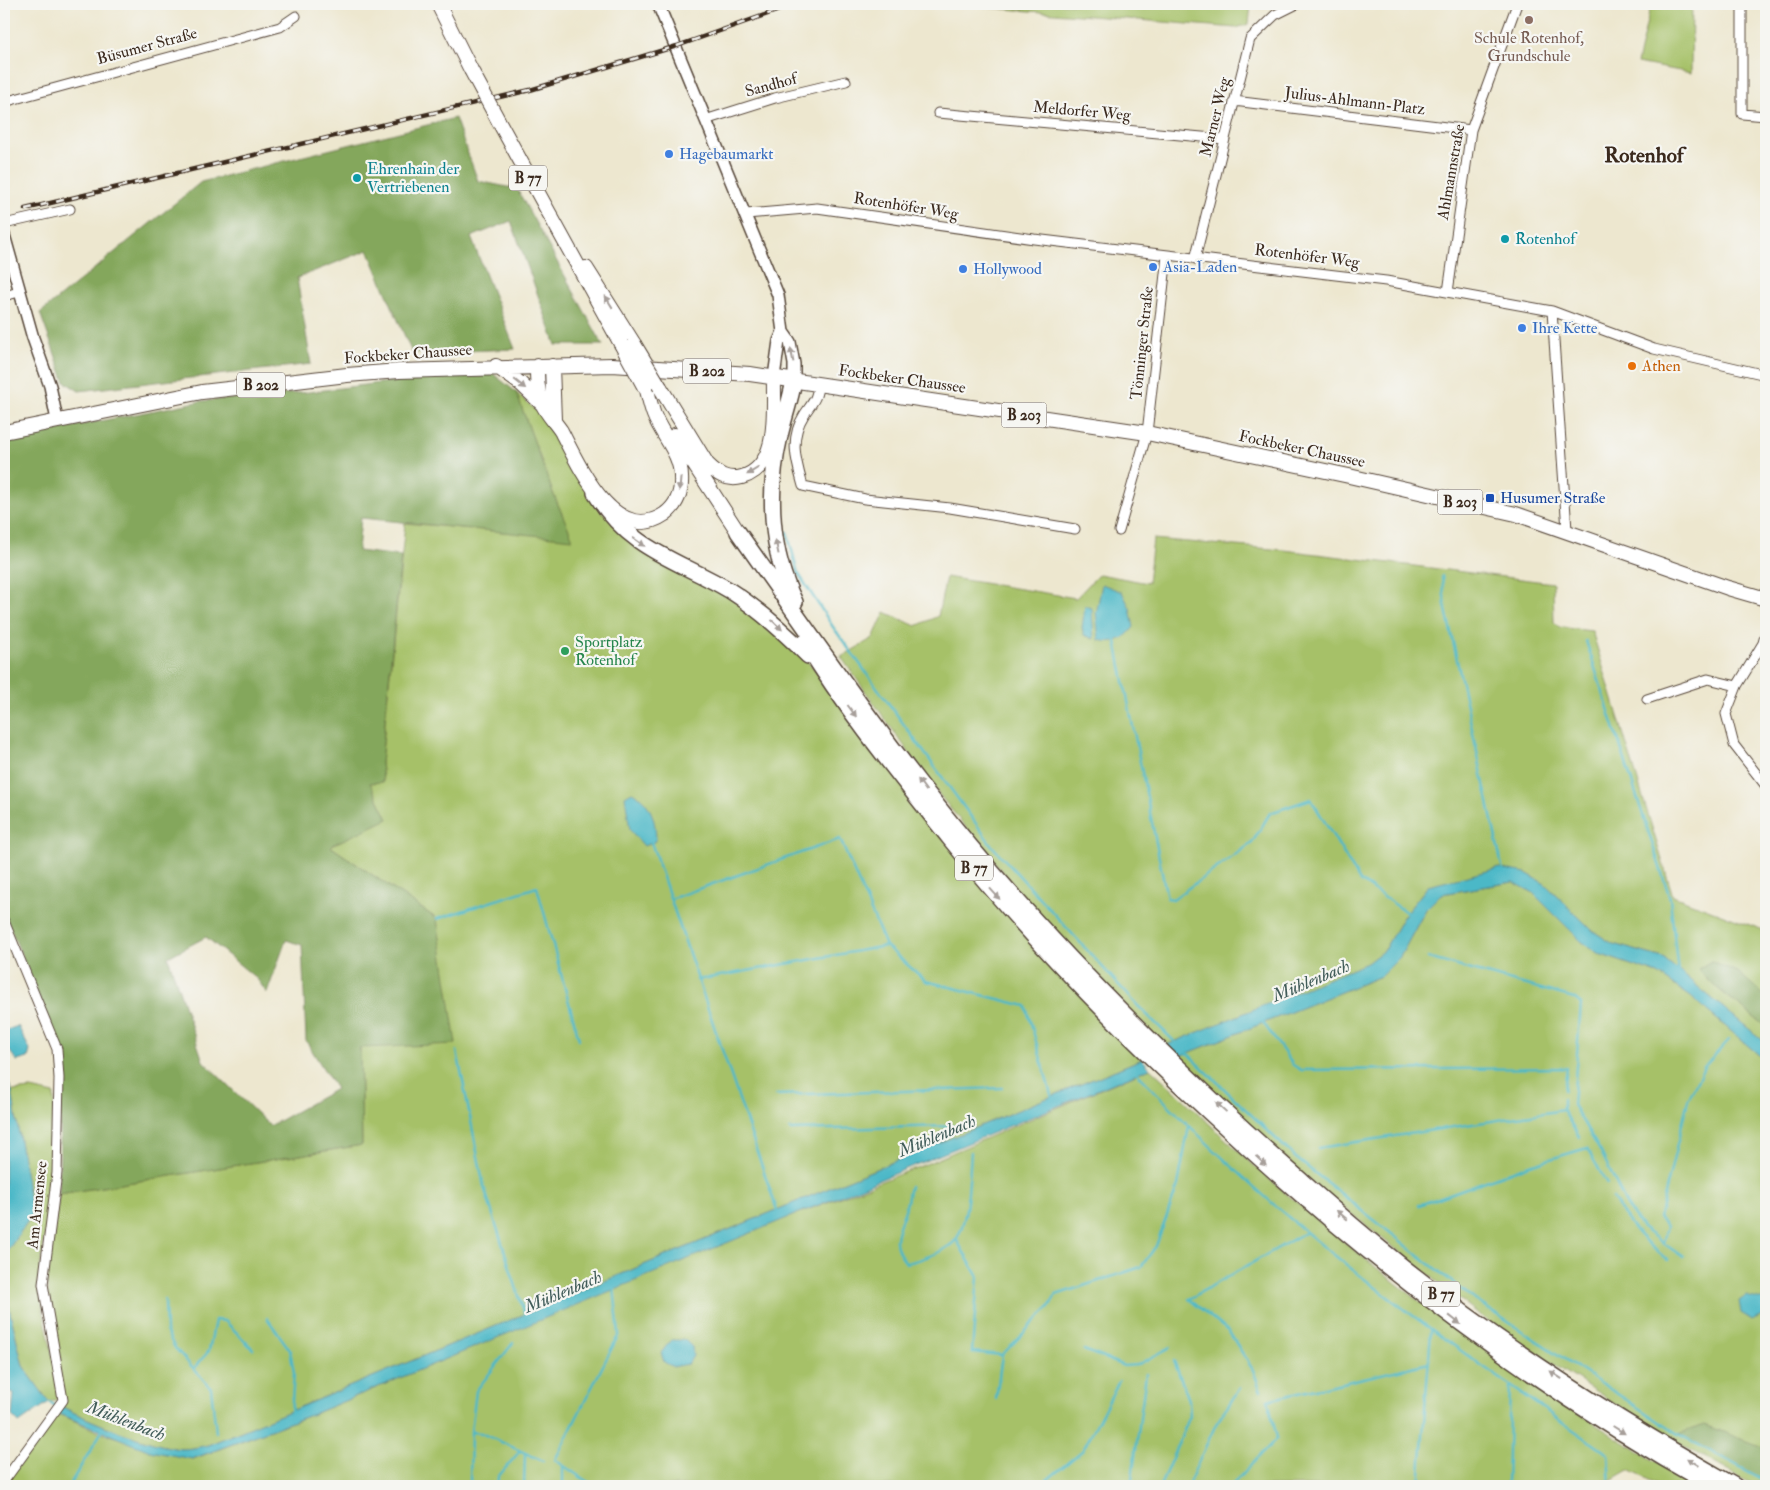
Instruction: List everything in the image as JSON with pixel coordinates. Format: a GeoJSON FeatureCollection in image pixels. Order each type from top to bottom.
{"type":"FeatureCollection","features":[{"type":"Feature","properties":{"kind":"highway"},"geometry":{"type":"LineString","coordinates":[[794,380],[779,438],[774,482],[774,527],[777,547],[791,594],[827,667]]}},
{"type":"Feature","properties":{"kind":"highway"},"geometry":{"type":"LineString","coordinates":[[595,493],[608,514],[624,531],[652,550],[718,584],[766,615],[827,667]]}},
{"type":"Feature","properties":{"kind":"highway","name":"B 77"},"geometry":{"type":"LineString","coordinates":[[738,532],[769,587],[827,667],[916,797],[987,885],[1147,1047],[1383,1250],[1453,1303],[1583,1394],[1735,1486]]}},
{"type":"Feature","properties":{"kind":"highway","name":"B 77"},"geometry":{"type":"LineString","coordinates":[[1168,1066],[1286,1184],[1375,1258],[1467,1329],[1576,1403],[1712,1486]]}},
{"type":"Feature","properties":{"kind":"main road","name":"B 77"},"geometry":{"type":"LineString","coordinates":[[438,4],[559,235],[627,344],[651,388],[738,532]]}},
{"type":"Feature","properties":{"kind":"main road","name":"Fockbeker Chaussee"},"geometry":{"type":"LineString","coordinates":[[4,432],[202,392],[347,375],[496,366],[639,366],[774,377],[1147,433],[1516,514],[1567,530],[1728,588],[1766,598]]}},
{"type":"Feature","properties":{"kind":"main road"},"geometry":{"type":"LineString","coordinates":[[496,366],[521,384],[542,404],[554,420],[595,493],[624,517],[644,521],[667,512],[678,499],[681,484],[680,468],[654,416],[651,388]]}},
{"type":"Feature","properties":{"kind":"main road"},"geometry":{"type":"LineString","coordinates":[[537,366],[537,382],[542,404]]}},
{"type":"Feature","properties":{"kind":"main road"},"geometry":{"type":"LineString","coordinates":[[552,366],[554,420]]}},
{"type":"Feature","properties":{"kind":"main road"},"geometry":{"type":"LineString","coordinates":[[651,388],[707,464],[725,477],[737,478],[751,474],[766,458],[770,443],[774,377]]}},
{"type":"Feature","properties":{"kind":"street"},"geometry":{"type":"LineString","coordinates":[[658,4],[778,295],[783,332],[790,342],[794,380]]}},
{"type":"Feature","properties":{"kind":"street","name":"Marner Weg"},"geometry":{"type":"LineString","coordinates":[[1195,259],[1250,39],[1275,14],[1297,4]]}},
{"type":"Feature","properties":{"kind":"street","name":"Ahlmannstraße"},"geometry":{"type":"LineString","coordinates":[[1448,292],[1471,130],[1517,4]]}},
{"type":"Feature","properties":{"kind":"street"},"geometry":{"type":"LineString","coordinates":[[1742,4],[1742,114],[1766,116]]}},
{"type":"Feature","properties":{"kind":"street","name":"Büsumer Straße"},"geometry":{"type":"LineString","coordinates":[[4,102],[280,27],[296,16]]}},
{"type":"Feature","properties":{"kind":"street","name":"Sandhof"},"geometry":{"type":"LineString","coordinates":[[705,120],[775,98],[846,81]]}},
{"type":"Feature","properties":{"kind":"street","name":"Julius-Ahlmann-Platz"},"geometry":{"type":"LineString","coordinates":[[1234,101],[1471,130]]}},
{"type":"Feature","properties":{"kind":"street","name":"Meldorfer Weg"},"geometry":{"type":"LineString","coordinates":[[938,112],[1224,139]]}},
{"type":"Feature","properties":{"kind":"street","name":"Rotenhöfer Weg"},"geometry":{"type":"LineString","coordinates":[[746,214],[817,208],[1167,256],[1342,274],[1552,311],[1654,348],[1766,375]]}},
{"type":"Feature","properties":{"kind":"street"},"geometry":{"type":"LineString","coordinates":[[4,224],[70,209]]}},
{"type":"Feature","properties":{"kind":"street"},"geometry":{"type":"LineString","coordinates":[[4,235],[19,292],[50,386],[57,420]]}},
{"type":"Feature","properties":{"kind":"street","name":"Tönninger Straße"},"geometry":{"type":"LineString","coordinates":[[1118,531],[1147,433],[1167,256]]}},
{"type":"Feature","properties":{"kind":"street"},"geometry":{"type":"LineString","coordinates":[[4,296],[19,292]]}},
{"type":"Feature","properties":{"kind":"street"},"geometry":{"type":"LineString","coordinates":[[1552,311],[1567,530]]}},
{"type":"Feature","properties":{"kind":"street"},"geometry":{"type":"LineString","coordinates":[[774,377],[779,341],[783,332]]}},
{"type":"Feature","properties":{"kind":"street","name":"Fockbeker Chaussee"},"geometry":{"type":"LineString","coordinates":[[818,384],[814,402],[805,414],[795,436],[794,454],[803,486],[864,499],[950,508],[1075,529]]}},
{"type":"Feature","properties":{"kind":"street"},"geometry":{"type":"LineString","coordinates":[[1766,632],[1763,643],[1737,686],[1726,714],[1734,745],[1766,786]]}},
{"type":"Feature","properties":{"kind":"street"},"geometry":{"type":"LineString","coordinates":[[1647,699],[1708,679],[1737,686]]}},
{"type":"Feature","properties":{"kind":"street","name":"Am Armensee"},"geometry":{"type":"LineString","coordinates":[[4,921],[57,1049],[59,1078],[57,1173],[43,1284],[63,1400],[4,1481]]}},
{"type":"Feature","properties":{"kind":"green space"},"geometry":{"type":"Polygon","coordinates":[[[945,4],[1251,4],[1249,24],[1236,28],[945,4]]]}},
{"type":"Feature","properties":{"kind":"green space"},"geometry":{"type":"Polygon","coordinates":[[[1651,4],[1692,4],[1691,73],[1637,63],[1651,4]]]}},
{"type":"Feature","properties":{"kind":"green space"},"geometry":{"type":"Polygon","coordinates":[[[455,118],[478,181],[517,189],[603,345],[556,345],[511,221],[471,237],[515,349],[412,353],[368,250],[297,278],[311,364],[79,391],[65,382],[40,313],[201,182],[455,118]]]}},
{"type":"Feature","properties":{"kind":"green space"},"geometry":{"type":"Polygon","coordinates":[[[491,372],[516,392],[553,493],[573,539],[361,518],[358,551],[401,556],[381,763],[383,782],[370,783],[388,819],[330,846],[437,919],[456,1044],[360,1048],[362,1145],[59,1194],[60,1048],[4,913],[4,440],[202,401],[309,392],[435,376],[491,372]],[[206,937],[168,957],[203,1061],[270,1126],[336,1089],[306,1041],[302,945],[286,940],[267,993],[257,979],[206,937]]]}},
{"type":"Feature","properties":{"kind":"green space"},"geometry":{"type":"Polygon","coordinates":[[[516,392],[541,415],[602,512],[729,595],[776,631],[817,671],[992,896],[1142,1059],[208,1445],[184,1449],[168,1447],[137,1438],[87,1419],[61,1406],[47,1285],[59,1194],[362,1145],[360,1047],[437,919],[330,846],[370,782],[383,781],[381,763],[405,523],[572,538],[553,493],[516,392]]]}},
{"type":"Feature","properties":{"kind":"green space"},"geometry":{"type":"Polygon","coordinates":[[[1153,539],[1284,550],[1553,583],[1554,622],[1559,627],[1592,631],[1673,896],[1766,931],[1766,1043],[1663,958],[1613,944],[1593,931],[1545,884],[1526,873],[1428,886],[1403,917],[1384,950],[1368,963],[1164,1046],[1028,903],[937,792],[841,657],[873,638],[885,612],[916,626],[938,616],[946,577],[1076,598],[1099,574],[1148,583],[1153,539]]]}},
{"type":"Feature","properties":{"kind":"green space"},"geometry":{"type":"Polygon","coordinates":[[[1513,882],[1532,892],[1581,941],[1599,954],[1658,974],[1691,997],[1766,1061],[1766,1486],[1756,1486],[1667,1437],[1494,1326],[1312,1183],[1178,1057],[1381,976],[1400,957],[1426,909],[1441,894],[1513,882]]]}},
{"type":"Feature","properties":{"kind":"green space"},"geometry":{"type":"Polygon","coordinates":[[[1711,961],[1739,973],[1766,997],[1766,1027],[1712,984],[1698,969],[1711,961]]]}},
{"type":"Feature","properties":{"kind":"green space"},"geometry":{"type":"Polygon","coordinates":[[[1150,1068],[1271,1181],[1436,1314],[1591,1422],[1699,1486],[1661,1486],[1629,1470],[1610,1481],[1610,1486],[4,1486],[57,1413],[101,1433],[193,1459],[313,1414],[758,1229],[926,1164],[1150,1068]]]}},
{"type":"Feature","properties":{"kind":"green space"},"geometry":{"type":"Polygon","coordinates":[[[31,1089],[54,1094],[54,1173],[38,1284],[61,1398],[49,1402],[23,1366],[4,1287],[4,1256],[32,1215],[12,1091],[31,1089]]]}},
{"type":"Feature","properties":{"kind":"green space"},"geometry":{"type":"Polygon","coordinates":[[[1704,1425],[1766,1448],[1766,1481],[1678,1434],[1704,1425]]]}},
{"type":"Feature","properties":{"kind":"water"},"geometry":{"type":"Polygon","coordinates":[[[1102,584],[1122,592],[1130,608],[1134,627],[1119,640],[1099,640],[1096,614],[1102,584]]]}},
{"type":"Feature","properties":{"kind":"water"},"geometry":{"type":"Polygon","coordinates":[[[1085,606],[1092,608],[1094,639],[1084,635],[1082,628],[1085,606]]]}},
{"type":"Feature","properties":{"kind":"water"},"geometry":{"type":"Polygon","coordinates":[[[632,792],[648,806],[655,826],[656,841],[644,846],[630,830],[625,796],[632,792]]]}},
{"type":"Feature","properties":{"kind":"water"},"geometry":{"type":"Polygon","coordinates":[[[1499,868],[1526,873],[1545,884],[1593,931],[1613,944],[1663,958],[1766,1043],[1766,1061],[1691,997],[1658,974],[1599,954],[1581,941],[1532,892],[1513,882],[1441,894],[1426,909],[1400,957],[1381,976],[1178,1057],[1164,1046],[1367,963],[1384,950],[1403,917],[1428,886],[1499,868]]]}},
{"type":"Feature","properties":{"kind":"water"},"geometry":{"type":"Polygon","coordinates":[[[18,1026],[30,1050],[28,1058],[17,1061],[8,1049],[4,1031],[18,1026]]]}},
{"type":"Feature","properties":{"kind":"water"},"geometry":{"type":"Polygon","coordinates":[[[1142,1059],[1150,1068],[313,1414],[192,1459],[150,1451],[57,1413],[61,1406],[120,1432],[168,1447],[184,1449],[208,1445],[1142,1059]]]}},
{"type":"Feature","properties":{"kind":"water"},"geometry":{"type":"Polygon","coordinates":[[[4,1073],[12,1091],[32,1215],[4,1256],[4,1073]]]}},
{"type":"Feature","properties":{"kind":"water"},"geometry":{"type":"Polygon","coordinates":[[[4,1287],[23,1366],[49,1402],[19,1423],[12,1416],[14,1393],[4,1390],[4,1287]]]}},
{"type":"Feature","properties":{"kind":"water"},"geometry":{"type":"Polygon","coordinates":[[[1746,1296],[1766,1301],[1766,1313],[1752,1320],[1741,1313],[1739,1301],[1746,1296]]]}},
{"type":"Feature","properties":{"kind":"water"},"geometry":{"type":"Polygon","coordinates":[[[671,1340],[685,1340],[692,1347],[693,1356],[688,1364],[673,1367],[664,1362],[661,1353],[671,1340]]]}},
{"type":"Feature","properties":{"kind":"waterway"},"geometry":{"type":"LineString","coordinates":[[787,532],[798,573],[833,627],[993,847],[1138,1006],[1177,1044]]}},
{"type":"Feature","properties":{"kind":"waterway"},"geometry":{"type":"LineString","coordinates":[[1442,576],[1445,605],[1503,871]]}},
{"type":"Feature","properties":{"kind":"waterway"},"geometry":{"type":"LineString","coordinates":[[1116,641],[1167,898],[1173,899],[1252,843],[1270,813],[1311,799],[1360,881],[1409,914]]}},
{"type":"Feature","properties":{"kind":"waterway"},"geometry":{"type":"LineString","coordinates":[[1586,641],[1670,898],[1678,973]]}},
{"type":"Feature","properties":{"kind":"waterway"},"geometry":{"type":"LineString","coordinates":[[670,899],[840,839],[886,946],[926,981],[1026,1006],[1052,1098]]}},
{"type":"Feature","properties":{"kind":"waterway"},"geometry":{"type":"LineString","coordinates":[[651,842],[778,1213]]}},
{"type":"Feature","properties":{"kind":"waterway"},"geometry":{"type":"LineString","coordinates":[[437,919],[537,887],[579,1039]]}},
{"type":"Feature","properties":{"kind":"waterway"},"geometry":{"type":"LineString","coordinates":[[697,980],[886,946]]}},
{"type":"Feature","properties":{"kind":"waterway"},"geometry":{"type":"LineString","coordinates":[[1428,958],[1574,998],[1581,1004],[1573,1105],[1602,1154],[1627,1206],[1642,1228],[1683,1257]]}},
{"type":"Feature","properties":{"kind":"waterway"},"geometry":{"type":"LineString","coordinates":[[1262,1021],[1293,1065],[1301,1070],[1567,1068],[1564,1090]]}},
{"type":"Feature","properties":{"kind":"waterway"},"geometry":{"type":"LineString","coordinates":[[1663,1244],[1667,1226],[1659,1218],[1688,1100],[1704,1067],[1729,1040]]}},
{"type":"Feature","properties":{"kind":"waterway"},"geometry":{"type":"LineString","coordinates":[[457,1051],[484,1187],[525,1315]]}},
{"type":"Feature","properties":{"kind":"waterway"},"geometry":{"type":"LineString","coordinates":[[1185,1051],[1296,1158],[1475,1300],[1678,1434],[1766,1481]]}},
{"type":"Feature","properties":{"kind":"waterway"},"geometry":{"type":"LineString","coordinates":[[1136,1072],[1240,1174],[1342,1262],[1454,1346],[1608,1454],[1610,1486]]}},
{"type":"Feature","properties":{"kind":"waterway"},"geometry":{"type":"LineString","coordinates":[[776,1095],[1002,1088]]}},
{"type":"Feature","properties":{"kind":"waterway"},"geometry":{"type":"LineString","coordinates":[[1563,1099],[1563,1110],[1579,1137]]}},
{"type":"Feature","properties":{"kind":"waterway"},"geometry":{"type":"LineString","coordinates":[[1318,1148],[1563,1110]]}},
{"type":"Feature","properties":{"kind":"waterway"},"geometry":{"type":"LineString","coordinates":[[790,1130],[953,1126]]}},
{"type":"Feature","properties":{"kind":"waterway"},"geometry":{"type":"LineString","coordinates":[[996,1399],[1002,1355],[1049,1307],[1056,1295],[1141,1267],[1156,1246],[1178,1185],[1189,1126]]}},
{"type":"Feature","properties":{"kind":"waterway"},"geometry":{"type":"LineString","coordinates":[[1419,1205],[1530,1165],[1587,1148],[1607,1184]]}},
{"type":"Feature","properties":{"kind":"waterway"},"geometry":{"type":"LineString","coordinates":[[910,1186],[906,1207],[896,1238],[898,1250],[906,1263],[943,1250],[953,1243],[958,1236],[965,1213],[971,1152]]}},
{"type":"Feature","properties":{"kind":"waterway"},"geometry":{"type":"LineString","coordinates":[[1613,1198],[1637,1232],[1668,1260]]}},
{"type":"Feature","properties":{"kind":"waterway"},"geometry":{"type":"LineString","coordinates":[[1261,1391],[1253,1370],[1229,1332],[1189,1299],[1306,1232]]}},
{"type":"Feature","properties":{"kind":"waterway"},"geometry":{"type":"LineString","coordinates":[[956,1239],[978,1277],[972,1352],[1002,1355]]}},
{"type":"Feature","properties":{"kind":"waterway"},"geometry":{"type":"LineString","coordinates":[[599,1486],[588,1482],[555,1460],[619,1334],[614,1288]]}},
{"type":"Feature","properties":{"kind":"waterway"},"geometry":{"type":"LineString","coordinates":[[165,1300],[166,1331],[175,1348],[211,1388],[216,1432]]}},
{"type":"Feature","properties":{"kind":"waterway"},"geometry":{"type":"LineString","coordinates":[[267,1318],[290,1350],[294,1373],[291,1415]]}},
{"type":"Feature","properties":{"kind":"waterway"},"geometry":{"type":"LineString","coordinates":[[194,1368],[209,1351],[215,1320],[225,1321],[253,1349]]}},
{"type":"Feature","properties":{"kind":"waterway"},"geometry":{"type":"LineString","coordinates":[[1419,1486],[1431,1331]]}},
{"type":"Feature","properties":{"kind":"waterway"},"geometry":{"type":"LineString","coordinates":[[470,1486],[471,1432],[476,1391],[513,1343]]}},
{"type":"Feature","properties":{"kind":"waterway"},"geometry":{"type":"LineString","coordinates":[[1084,1350],[1124,1366],[1137,1365],[1171,1347]]}},
{"type":"Feature","properties":{"kind":"waterway"},"geometry":{"type":"LineString","coordinates":[[1160,1486],[1190,1416],[1189,1400],[1174,1361]]}},
{"type":"Feature","properties":{"kind":"waterway"},"geometry":{"type":"LineString","coordinates":[[1231,1486],[1277,1438],[1268,1400],[1429,1363]]}},
{"type":"Feature","properties":{"kind":"waterway"},"geometry":{"type":"LineString","coordinates":[[1131,1486],[1146,1374]]}},
{"type":"Feature","properties":{"kind":"waterway"},"geometry":{"type":"LineString","coordinates":[[1043,1486],[1047,1480],[1083,1450],[1119,1381]]}},
{"type":"Feature","properties":{"kind":"waterway"},"geometry":{"type":"LineString","coordinates":[[1507,1486],[1510,1385]]}},
{"type":"Feature","properties":{"kind":"waterway"},"geometry":{"type":"LineString","coordinates":[[1188,1485],[1216,1424],[1240,1388]]}},
{"type":"Feature","properties":{"kind":"waterway","name":"Mühlenbach"},"geometry":{"type":"LineString","coordinates":[[49,1402],[56,1406]]}},
{"type":"Feature","properties":{"kind":"waterway"},"geometry":{"type":"LineString","coordinates":[[71,1486],[72,1481],[102,1431]]}},
{"type":"Feature","properties":{"kind":"waterway"},"geometry":{"type":"LineString","coordinates":[[471,1432],[481,1433],[543,1461]]}},
{"type":"Feature","properties":{"kind":"waterway"},"geometry":{"type":"LineString","coordinates":[[497,1486],[498,1477],[519,1452]]}},
{"type":"Feature","properties":{"kind":"waterway"},"geometry":{"type":"LineString","coordinates":[[524,1486],[525,1455]]}},
{"type":"Feature","properties":{"kind":"waterway"},"geometry":{"type":"LineString","coordinates":[[563,1466],[563,1486]]}},
{"type":"Feature","properties":{"kind":"railway"},"geometry":{"type":"LineString","coordinates":[[25,209],[530,90],[677,46],[796,4]]}},
{"type":"Feature","properties":{"kind":"place","name":"Schule Rotenhof, Grundschule"},"geometry":{"type":"Point","coordinates":[1529,20]}},
{"type":"Feature","properties":{"kind":"place","name":"Hagebaumarkt"},"geometry":{"type":"Point","coordinates":[669,154]}},
{"type":"Feature","properties":{"kind":"place","name":"Ehrenhain der Vertriebenen"},"geometry":{"type":"Point","coordinates":[357,178]}},
{"type":"Feature","properties":{"kind":"place","name":"Rotenhof"},"geometry":{"type":"Point","coordinates":[1505,239]}},
{"type":"Feature","properties":{"kind":"place","name":"Asia-Laden"},"geometry":{"type":"Point","coordinates":[1153,267]}},
{"type":"Feature","properties":{"kind":"place","name":"Hollywood"},"geometry":{"type":"Point","coordinates":[963,269]}},
{"type":"Feature","properties":{"kind":"place","name":"Ihre Kette"},"geometry":{"type":"Point","coordinates":[1522,328]}},
{"type":"Feature","properties":{"kind":"place","name":"Athen"},"geometry":{"type":"Point","coordinates":[1632,366]}},
{"type":"Feature","properties":{"kind":"place","name":"Husumer Straße"},"geometry":{"type":"Point","coordinates":[1490,498]}},
{"type":"Feature","properties":{"kind":"place","name":"Sportplatz Rotenhof"},"geometry":{"type":"Point","coordinates":[565,651]}},
{"type":"Feature","properties":{"kind":"district","name":"Rotenhof"},"geometry":{"type":"Point","coordinates":[1644,155]}}]}
